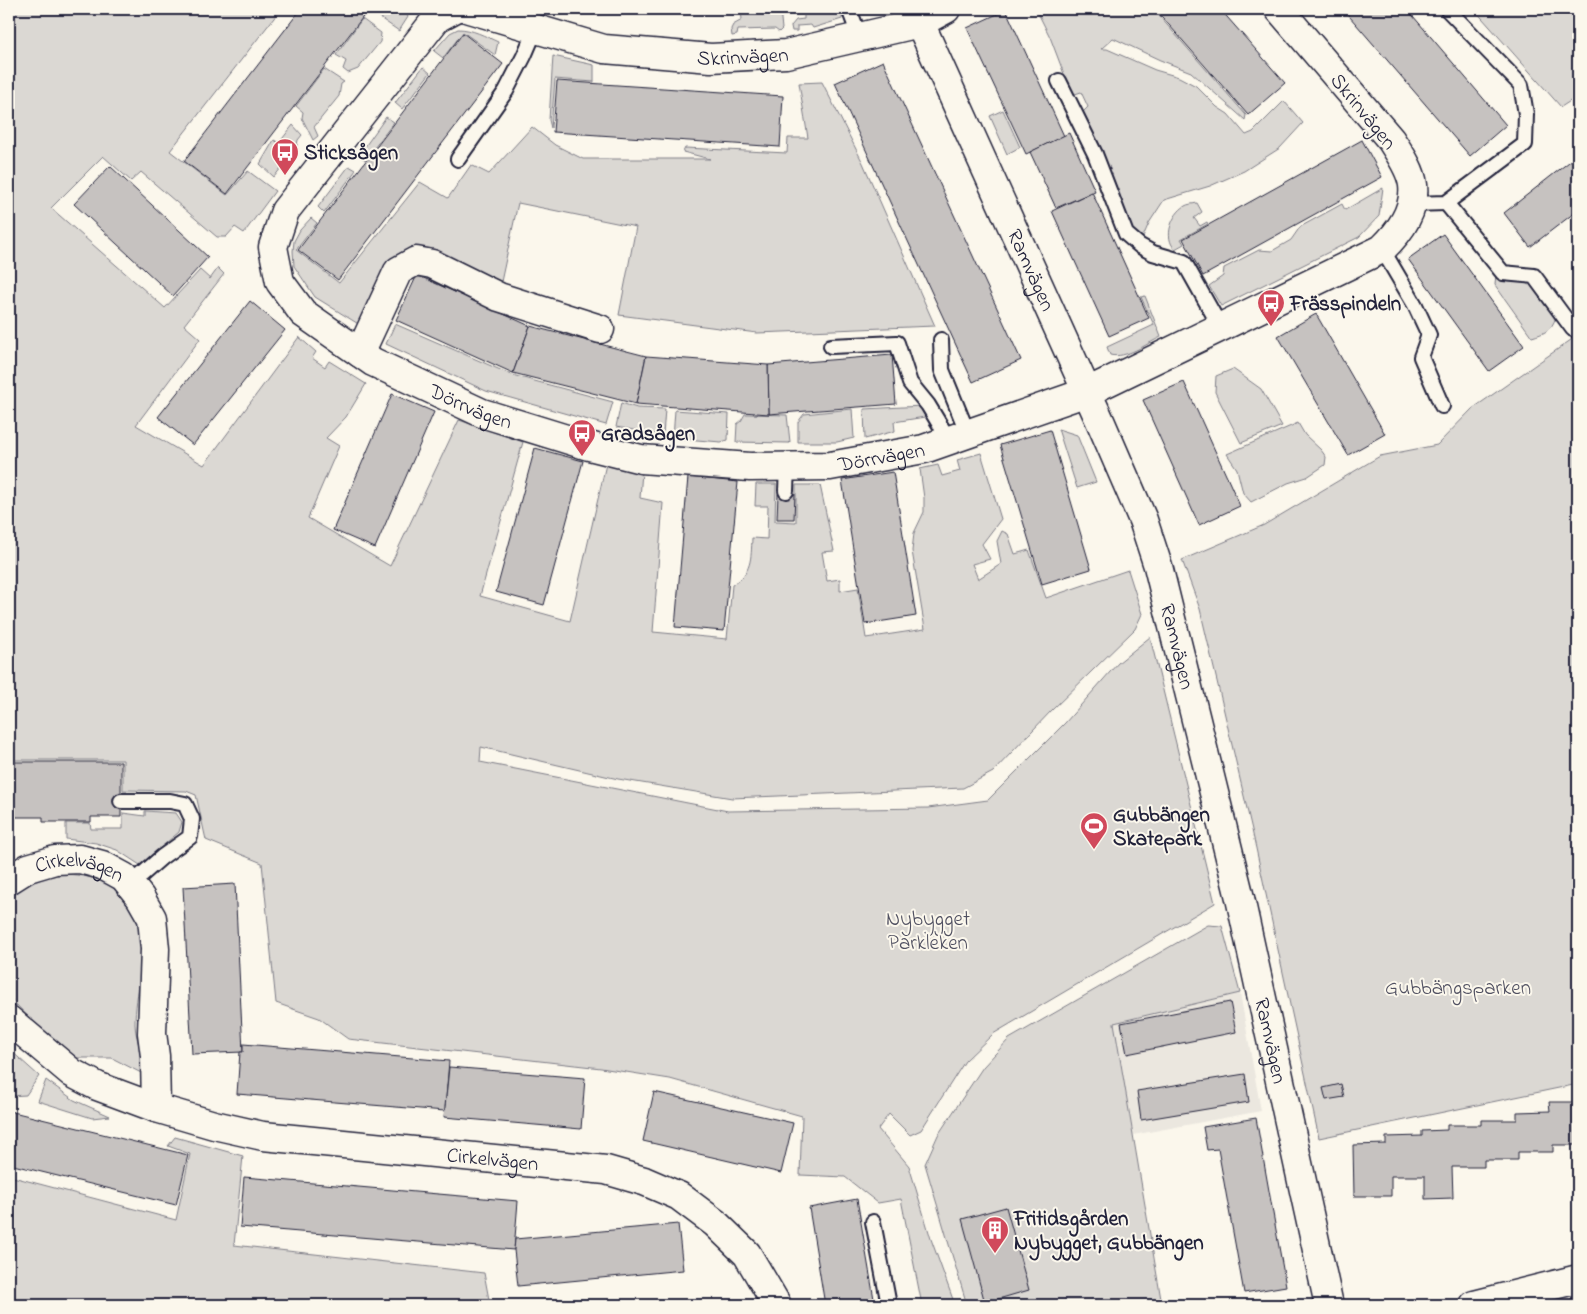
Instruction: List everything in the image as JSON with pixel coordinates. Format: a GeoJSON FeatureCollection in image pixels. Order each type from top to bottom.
{"type":"FeatureCollection","features":[{"type":"Feature","properties":{"kind":"street","name":"Dörrvägen"},"geometry":{"type":"LineString","coordinates":[[454,9],[436,18],[285,211],[273,247],[280,282],[303,313],[373,362],[482,414],[589,446],[641,459],[750,467],[786,478],[830,466],[924,449],[1087,392],[1382,248]]}},
{"type":"Feature","properties":{"kind":"street","name":"Skrinvägen"},"geometry":{"type":"LineString","coordinates":[[469,9],[604,49],[711,58],[786,54],[920,23],[946,9]]}},
{"type":"Feature","properties":{"kind":"street","name":"Skrinvägen"},"geometry":{"type":"LineString","coordinates":[[1279,9],[1391,140],[1405,163],[1413,184],[1412,204],[1406,220],[1398,232],[1382,248]]}},
{"type":"Feature","properties":{"kind":"street","name":"Ramvägen"},"geometry":{"type":"LineString","coordinates":[[920,23],[1087,392],[1143,520],[1158,566],[1242,908],[1329,1305]]}},
{"type":"Feature","properties":{"kind":"street"},"geometry":{"type":"LineString","coordinates":[[360,353],[398,271],[416,261],[432,264],[499,297],[600,329]]}},
{"type":"Feature","properties":{"kind":"street","name":"Cirkelvägen"},"geometry":{"type":"LineString","coordinates":[[9,880],[28,868],[55,860],[80,859],[102,865],[124,877],[140,897],[152,918],[155,949],[152,1033],[155,1056],[156,1108]]}},
{"type":"Feature","properties":{"kind":"street","name":"Cirkelvägen"},"geometry":{"type":"LineString","coordinates":[[9,1020],[72,1073],[97,1086],[156,1108],[214,1125],[263,1136],[606,1170],[634,1178],[679,1196],[715,1223],[747,1254],[777,1305]]}},
{"type":"Feature","properties":{"kind":"street"},"geometry":{"type":"LineString","coordinates":[[1474,1305],[1525,1299],[1578,1279]]}},
{"type":"Feature","properties":{"kind":"lane"},"geometry":{"type":"LineString","coordinates":[[849,9],[860,38]]}},
{"type":"Feature","properties":{"kind":"lane"},"geometry":{"type":"LineString","coordinates":[[1412,204],[1446,203],[1525,144],[1526,114],[1521,85],[1447,9]]}},
{"type":"Feature","properties":{"kind":"lane"},"geometry":{"type":"LineString","coordinates":[[458,159],[506,91],[536,28]]}},
{"type":"Feature","properties":{"kind":"lane"},"geometry":{"type":"LineString","coordinates":[[1059,81],[1095,154],[1126,234],[1146,249],[1184,262],[1221,328]]}},
{"type":"Feature","properties":{"kind":"lane"},"geometry":{"type":"LineString","coordinates":[[1446,203],[1502,273],[1534,276],[1573,329]]}},
{"type":"Feature","properties":{"kind":"lane"},"geometry":{"type":"LineString","coordinates":[[1382,248],[1415,304],[1429,335],[1421,357],[1442,406]]}},
{"type":"Feature","properties":{"kind":"lane"},"geometry":{"type":"LineString","coordinates":[[941,340],[942,370],[959,437]]}},
{"type":"Feature","properties":{"kind":"lane"},"geometry":{"type":"LineString","coordinates":[[831,346],[897,343],[910,383],[959,437]]}},
{"type":"Feature","properties":{"kind":"lane"},"geometry":{"type":"LineString","coordinates":[[121,801],[170,801],[185,804],[192,819],[190,837],[162,857],[130,884]]}},
{"type":"Feature","properties":{"kind":"lane"},"geometry":{"type":"LineString","coordinates":[[873,1222],[889,1305]]}},
{"type":"Feature","properties":{"kind":"shaded area"},"geometry":{"type":"Polygon","coordinates":[[[1240,993],[1261,1111],[1133,1135],[1114,1023],[1240,993]]]}},
{"type":"Feature","properties":{"kind":"green space","name":"Nybygget Parkleken"},"geometry":{"type":"Polygon","coordinates":[[[9,9],[281,9],[170,151],[227,195],[248,171],[275,191],[244,233],[235,227],[226,237],[217,237],[141,172],[131,181],[103,156],[51,208],[165,308],[200,270],[210,279],[218,268],[224,274],[184,325],[200,339],[136,425],[204,465],[299,337],[316,352],[312,358],[325,367],[329,361],[366,384],[346,417],[326,438],[339,446],[308,518],[390,566],[459,420],[523,442],[480,596],[570,621],[606,464],[642,471],[640,498],[663,503],[653,632],[727,639],[732,585],[747,570],[751,559],[752,538],[767,539],[768,506],[755,506],[756,484],[776,484],[775,521],[796,522],[796,485],[820,485],[834,551],[822,552],[827,581],[840,579],[840,591],[858,588],[866,638],[925,629],[912,551],[914,533],[924,512],[920,469],[938,465],[942,476],[960,471],[957,460],[981,453],[1001,519],[982,544],[990,559],[972,564],[978,579],[1001,564],[997,541],[1002,531],[1008,534],[1015,554],[1029,550],[1046,598],[1128,570],[1142,614],[1135,629],[1052,710],[993,772],[963,788],[732,798],[618,779],[481,747],[480,762],[728,811],[928,808],[988,800],[1065,723],[1118,663],[1150,637],[1215,903],[993,1034],[965,1061],[921,1130],[910,1135],[889,1114],[878,1129],[909,1166],[931,1239],[955,1305],[922,1305],[901,1199],[878,1203],[845,1177],[800,1175],[802,1116],[670,1079],[601,1068],[348,1039],[319,1018],[276,1003],[262,863],[206,840],[196,795],[186,791],[123,790],[123,760],[9,760],[9,9]]]}},
{"type":"Feature","properties":{"kind":"green space"},"geometry":{"type":"Polygon","coordinates":[[[380,9],[404,9],[408,17],[399,31],[380,18],[384,12],[380,9]]]}},
{"type":"Feature","properties":{"kind":"green space"},"geometry":{"type":"Polygon","coordinates":[[[741,9],[780,9],[782,29],[779,32],[775,29],[738,30],[737,35],[732,36],[731,29],[733,25],[742,20],[741,9]]]}},
{"type":"Feature","properties":{"kind":"green space"},"geometry":{"type":"Polygon","coordinates":[[[804,9],[840,9],[842,10],[842,19],[813,28],[811,25],[797,26],[797,31],[792,31],[791,26],[796,20],[804,19],[804,9]]]}},
{"type":"Feature","properties":{"kind":"green space"},"geometry":{"type":"Polygon","coordinates":[[[1036,9],[1153,9],[1246,115],[1245,120],[1191,72],[1113,38],[1101,49],[1107,49],[1155,70],[1179,77],[1196,86],[1217,107],[1228,114],[1246,135],[1253,132],[1284,101],[1303,123],[1280,148],[1244,171],[1210,186],[1164,200],[1149,223],[1142,239],[1132,228],[1098,142],[1082,113],[1088,107],[1081,92],[1072,95],[1050,37],[1036,9]]]}},
{"type":"Feature","properties":{"kind":"green space"},"geometry":{"type":"Polygon","coordinates":[[[1474,9],[1578,9],[1578,96],[1561,107],[1474,9]]]}},
{"type":"Feature","properties":{"kind":"green space"},"geometry":{"type":"Polygon","coordinates":[[[362,19],[381,33],[380,42],[358,69],[348,73],[343,69],[346,61],[336,55],[362,19]]]}},
{"type":"Feature","properties":{"kind":"green space"},"geometry":{"type":"Polygon","coordinates":[[[458,29],[483,35],[498,42],[495,55],[463,32],[443,58],[434,51],[450,33],[458,29]]]}},
{"type":"Feature","properties":{"kind":"green space"},"geometry":{"type":"Polygon","coordinates":[[[553,56],[594,65],[594,82],[555,79],[551,128],[549,120],[553,56]]]}},
{"type":"Feature","properties":{"kind":"green space"},"geometry":{"type":"Polygon","coordinates":[[[423,67],[430,73],[402,109],[395,103],[423,67]]]}},
{"type":"Feature","properties":{"kind":"green space"},"geometry":{"type":"Polygon","coordinates":[[[324,69],[344,82],[341,84],[339,96],[314,127],[318,136],[313,140],[302,118],[303,112],[296,106],[324,69]]]}},
{"type":"Feature","properties":{"kind":"green space"},"geometry":{"type":"Polygon","coordinates":[[[822,82],[863,163],[935,326],[757,333],[619,315],[636,227],[518,203],[499,291],[418,255],[360,325],[315,297],[294,266],[294,241],[300,230],[311,218],[317,223],[296,250],[339,283],[420,182],[448,198],[471,165],[489,174],[532,127],[555,145],[583,159],[710,159],[683,152],[685,148],[787,153],[788,138],[808,138],[799,83],[822,82]]]}},
{"type":"Feature","properties":{"kind":"green space"},"geometry":{"type":"Polygon","coordinates":[[[1003,110],[1020,147],[1007,154],[990,116],[1003,110]]]}},
{"type":"Feature","properties":{"kind":"green space"},"geometry":{"type":"Polygon","coordinates":[[[386,117],[394,122],[365,160],[359,155],[386,117]]]}},
{"type":"Feature","properties":{"kind":"green space"},"geometry":{"type":"Polygon","coordinates":[[[293,125],[302,135],[298,140],[296,149],[274,177],[260,164],[274,140],[279,143],[293,125]]]}},
{"type":"Feature","properties":{"kind":"green space"},"geometry":{"type":"Polygon","coordinates":[[[349,166],[356,170],[324,213],[318,207],[349,166]]]}},
{"type":"Feature","properties":{"kind":"green space"},"geometry":{"type":"Polygon","coordinates":[[[1383,188],[1379,216],[1359,237],[1221,306],[1209,286],[1223,276],[1224,268],[1259,250],[1272,251],[1291,240],[1300,227],[1342,204],[1345,210],[1383,188]]]}},
{"type":"Feature","properties":{"kind":"green space"},"geometry":{"type":"Polygon","coordinates":[[[1197,203],[1202,212],[1194,218],[1200,226],[1207,222],[1208,224],[1181,239],[1184,244],[1175,249],[1171,244],[1169,232],[1173,220],[1176,214],[1185,206],[1197,203]]]}},
{"type":"Feature","properties":{"kind":"green space"},"geometry":{"type":"Polygon","coordinates":[[[1496,273],[1527,279],[1556,317],[1550,328],[1544,333],[1532,337],[1495,285],[1496,273]]]}},
{"type":"Feature","properties":{"kind":"green space"},"geometry":{"type":"Polygon","coordinates":[[[1145,296],[1161,337],[1129,353],[1116,356],[1110,355],[1107,347],[1154,325],[1141,297],[1145,296]]]}},
{"type":"Feature","properties":{"kind":"green space"},"geometry":{"type":"Polygon","coordinates":[[[395,324],[512,375],[613,402],[606,425],[486,391],[386,344],[395,324]]]}},
{"type":"Feature","properties":{"kind":"green space","name":"Gubbängsparken"},"geometry":{"type":"Polygon","coordinates":[[[1578,335],[1578,1084],[1319,1138],[1252,830],[1200,609],[1182,560],[1264,525],[1380,456],[1437,445],[1472,409],[1578,335]]]}},
{"type":"Feature","properties":{"kind":"green space"},"geometry":{"type":"Polygon","coordinates":[[[1233,369],[1261,389],[1282,426],[1241,443],[1215,392],[1216,376],[1233,369]]]}},
{"type":"Feature","properties":{"kind":"green space"},"geometry":{"type":"Polygon","coordinates":[[[621,403],[637,408],[665,409],[663,435],[616,427],[621,403]]]}},
{"type":"Feature","properties":{"kind":"green space"},"geometry":{"type":"Polygon","coordinates":[[[923,406],[925,417],[894,422],[895,431],[865,439],[864,409],[923,406]]]}},
{"type":"Feature","properties":{"kind":"green space"},"geometry":{"type":"Polygon","coordinates":[[[852,409],[854,438],[837,442],[798,442],[798,422],[804,414],[852,409]]]}},
{"type":"Feature","properties":{"kind":"green space"},"geometry":{"type":"Polygon","coordinates":[[[675,410],[729,414],[728,440],[721,442],[673,438],[675,410]]]}},
{"type":"Feature","properties":{"kind":"green space"},"geometry":{"type":"Polygon","coordinates":[[[745,414],[787,415],[790,442],[736,442],[737,424],[745,414]]]}},
{"type":"Feature","properties":{"kind":"green space"},"geometry":{"type":"Polygon","coordinates":[[[1298,423],[1305,435],[1326,457],[1325,465],[1307,477],[1288,483],[1251,502],[1243,493],[1237,469],[1227,454],[1298,423]]]}},
{"type":"Feature","properties":{"kind":"green space"},"geometry":{"type":"Polygon","coordinates":[[[1058,429],[1077,435],[1096,482],[1077,488],[1058,429]]]}},
{"type":"Feature","properties":{"kind":"green space"},"geometry":{"type":"Polygon","coordinates":[[[145,811],[176,813],[182,822],[179,832],[140,865],[117,850],[96,843],[66,839],[66,823],[90,823],[91,829],[123,829],[123,813],[145,816],[145,811]]]}},
{"type":"Feature","properties":{"kind":"green space"},"geometry":{"type":"Polygon","coordinates":[[[64,874],[89,877],[112,887],[125,899],[138,921],[141,929],[143,951],[135,1024],[147,1076],[112,1058],[77,1058],[40,1029],[9,997],[9,899],[21,889],[34,882],[64,874]]]}},
{"type":"Feature","properties":{"kind":"green space"},"geometry":{"type":"Polygon","coordinates":[[[1208,925],[1222,926],[1240,993],[1114,1023],[1162,1305],[967,1305],[925,1164],[938,1135],[983,1067],[1009,1039],[1208,925]]]}},
{"type":"Feature","properties":{"kind":"green space"},"geometry":{"type":"Polygon","coordinates":[[[9,1049],[39,1076],[26,1095],[9,1096],[9,1049]]]}},
{"type":"Feature","properties":{"kind":"green space"},"geometry":{"type":"Polygon","coordinates":[[[46,1080],[74,1100],[110,1116],[92,1118],[38,1101],[46,1080]]]}},
{"type":"Feature","properties":{"kind":"green space"},"geometry":{"type":"Polygon","coordinates":[[[175,1137],[243,1156],[234,1245],[484,1273],[490,1305],[9,1305],[9,1176],[176,1220],[190,1154],[168,1146],[175,1137]]]}},
{"type":"Feature","properties":{"kind":"building"},"geometry":{"type":"Polygon","coordinates":[[[301,9],[369,9],[227,194],[184,161],[301,9]]]}},
{"type":"Feature","properties":{"kind":"building"},"geometry":{"type":"Polygon","coordinates":[[[628,9],[723,9],[628,12],[628,9]]]}},
{"type":"Feature","properties":{"kind":"building"},"geometry":{"type":"Polygon","coordinates":[[[1155,9],[1220,9],[1285,83],[1248,115],[1155,9]]]}},
{"type":"Feature","properties":{"kind":"building"},"geometry":{"type":"Polygon","coordinates":[[[1343,9],[1407,9],[1506,125],[1470,156],[1343,9]]]}},
{"type":"Feature","properties":{"kind":"building"},"geometry":{"type":"Polygon","coordinates":[[[1006,10],[1064,136],[1026,154],[967,28],[1006,10]]]}},
{"type":"Feature","properties":{"kind":"building"},"geometry":{"type":"Polygon","coordinates":[[[463,33],[503,64],[338,280],[298,250],[463,33]]]}},
{"type":"Feature","properties":{"kind":"building"},"geometry":{"type":"Polygon","coordinates":[[[883,61],[1021,360],[973,382],[835,83],[883,61]]]}},
{"type":"Feature","properties":{"kind":"building"},"geometry":{"type":"Polygon","coordinates":[[[557,81],[783,96],[780,147],[553,132],[557,81]]]}},
{"type":"Feature","properties":{"kind":"building"},"geometry":{"type":"Polygon","coordinates":[[[1069,133],[1095,191],[1056,208],[1030,152],[1069,133]]]}},
{"type":"Feature","properties":{"kind":"building"},"geometry":{"type":"Polygon","coordinates":[[[1362,140],[1382,177],[1203,276],[1183,239],[1362,140]]]}},
{"type":"Feature","properties":{"kind":"building"},"geometry":{"type":"Polygon","coordinates":[[[1578,155],[1578,210],[1530,247],[1504,213],[1578,155]]]}},
{"type":"Feature","properties":{"kind":"building"},"geometry":{"type":"Polygon","coordinates":[[[110,166],[208,257],[173,296],[74,204],[110,166]]]}},
{"type":"Feature","properties":{"kind":"building"},"geometry":{"type":"Polygon","coordinates":[[[1092,192],[1149,318],[1109,336],[1052,211],[1092,192]]]}},
{"type":"Feature","properties":{"kind":"building"},"geometry":{"type":"Polygon","coordinates":[[[1443,234],[1524,346],[1489,371],[1408,259],[1443,234]]]}},
{"type":"Feature","properties":{"kind":"building"},"geometry":{"type":"Polygon","coordinates":[[[417,275],[530,326],[513,373],[396,320],[417,275]]]}},
{"type":"Feature","properties":{"kind":"building"},"geometry":{"type":"Polygon","coordinates":[[[250,301],[285,330],[193,445],[158,417],[250,301]]]}},
{"type":"Feature","properties":{"kind":"building"},"geometry":{"type":"Polygon","coordinates":[[[1316,314],[1385,434],[1348,455],[1278,336],[1316,314]]]}},
{"type":"Feature","properties":{"kind":"building"},"geometry":{"type":"Polygon","coordinates":[[[530,326],[646,356],[636,404],[513,373],[530,326]]]}},
{"type":"Feature","properties":{"kind":"building"},"geometry":{"type":"Polygon","coordinates":[[[892,355],[896,404],[769,414],[768,365],[892,355]]]}},
{"type":"Feature","properties":{"kind":"building"},"geometry":{"type":"Polygon","coordinates":[[[646,356],[768,365],[769,414],[636,404],[646,356]]]}},
{"type":"Feature","properties":{"kind":"building"},"geometry":{"type":"Polygon","coordinates":[[[1184,382],[1240,506],[1199,525],[1143,400],[1184,382]]]}},
{"type":"Feature","properties":{"kind":"building"},"geometry":{"type":"Polygon","coordinates":[[[392,394],[434,412],[375,548],[333,530],[392,394]]]}},
{"type":"Feature","properties":{"kind":"building"},"geometry":{"type":"Polygon","coordinates":[[[1050,430],[1091,569],[1042,584],[1000,445],[1050,430]]]}},
{"type":"Feature","properties":{"kind":"building"},"geometry":{"type":"Polygon","coordinates":[[[535,448],[583,461],[544,605],[496,592],[535,448]]]}},
{"type":"Feature","properties":{"kind":"building"},"geometry":{"type":"Polygon","coordinates":[[[893,472],[916,616],[865,624],[842,480],[893,472]]]}},
{"type":"Feature","properties":{"kind":"building"},"geometry":{"type":"Polygon","coordinates":[[[688,477],[738,482],[724,631],[675,627],[688,477]]]}},
{"type":"Feature","properties":{"kind":"building"},"geometry":{"type":"Polygon","coordinates":[[[778,494],[795,494],[794,519],[777,519],[778,494]]]}},
{"type":"Feature","properties":{"kind":"building"},"geometry":{"type":"Polygon","coordinates":[[[9,762],[121,762],[121,817],[91,817],[91,822],[43,822],[43,817],[9,817],[9,762]]]}},
{"type":"Feature","properties":{"kind":"building"},"geometry":{"type":"Polygon","coordinates":[[[235,884],[243,1052],[192,1054],[183,887],[235,884]]]}},
{"type":"Feature","properties":{"kind":"building"},"geometry":{"type":"Polygon","coordinates":[[[1230,1002],[1236,1032],[1127,1054],[1121,1023],[1230,1002]]]}},
{"type":"Feature","properties":{"kind":"building"},"geometry":{"type":"Polygon","coordinates":[[[243,1044],[449,1061],[445,1111],[237,1094],[240,1052],[243,1052],[243,1044]]]}},
{"type":"Feature","properties":{"kind":"building"},"geometry":{"type":"Polygon","coordinates":[[[449,1067],[585,1078],[581,1129],[444,1117],[449,1067]]]}},
{"type":"Feature","properties":{"kind":"building"},"geometry":{"type":"Polygon","coordinates":[[[1245,1074],[1249,1102],[1141,1120],[1137,1091],[1245,1074]]]}},
{"type":"Feature","properties":{"kind":"building"},"geometry":{"type":"Polygon","coordinates":[[[1341,1084],[1344,1097],[1326,1100],[1323,1088],[1341,1084]]]}},
{"type":"Feature","properties":{"kind":"building"},"geometry":{"type":"Polygon","coordinates":[[[654,1092],[793,1123],[781,1173],[643,1141],[654,1092]]]}},
{"type":"Feature","properties":{"kind":"building"},"geometry":{"type":"Polygon","coordinates":[[[1549,1102],[1578,1102],[1578,1145],[1553,1145],[1553,1152],[1518,1152],[1518,1160],[1484,1160],[1484,1167],[1452,1167],[1453,1198],[1425,1199],[1425,1176],[1391,1176],[1391,1196],[1354,1196],[1353,1145],[1386,1144],[1386,1137],[1422,1136],[1422,1131],[1447,1130],[1447,1125],[1481,1125],[1481,1120],[1517,1120],[1517,1112],[1550,1111],[1549,1102]]]}},
{"type":"Feature","properties":{"kind":"building"},"geometry":{"type":"Polygon","coordinates":[[[9,1111],[188,1155],[176,1205],[9,1164],[9,1111]]]}},
{"type":"Feature","properties":{"kind":"building"},"geometry":{"type":"Polygon","coordinates":[[[1256,1118],[1286,1286],[1244,1293],[1218,1149],[1207,1150],[1203,1127],[1256,1118]]]}},
{"type":"Feature","properties":{"kind":"building"},"geometry":{"type":"Polygon","coordinates":[[[244,1177],[518,1201],[514,1250],[240,1227],[244,1177]]]}},
{"type":"Feature","properties":{"kind":"building"},"geometry":{"type":"Polygon","coordinates":[[[857,1199],[875,1305],[825,1305],[809,1208],[857,1199]]]}},
{"type":"Feature","properties":{"kind":"building","name":"Fritidsgården Nybygget, Gubbängen"},"geometry":{"type":"Polygon","coordinates":[[[1006,1207],[1029,1290],[985,1303],[962,1219],[1006,1207]]]}},
{"type":"Feature","properties":{"kind":"building"},"geometry":{"type":"Polygon","coordinates":[[[678,1224],[683,1270],[518,1286],[514,1250],[515,1239],[678,1224]]]}},
{"type":"Feature","properties":{"kind":"place","name":"Sticksågen"},"geometry":{"type":"Point","coordinates":[285,176]}},
{"type":"Feature","properties":{"kind":"place","name":"Frässpindeln"},"geometry":{"type":"Point","coordinates":[1271,327]}},
{"type":"Feature","properties":{"kind":"place","name":"Gradsågen"},"geometry":{"type":"Point","coordinates":[582,457]}},
{"type":"Feature","properties":{"kind":"place","name":"Gubbängen Skatepark"},"geometry":{"type":"Point","coordinates":[1094,850]}},
{"type":"Feature","properties":{"kind":"place","name":"Fritidsgården Nybygget, Gubbängen"},"geometry":{"type":"Point","coordinates":[995,1254]}}]}
